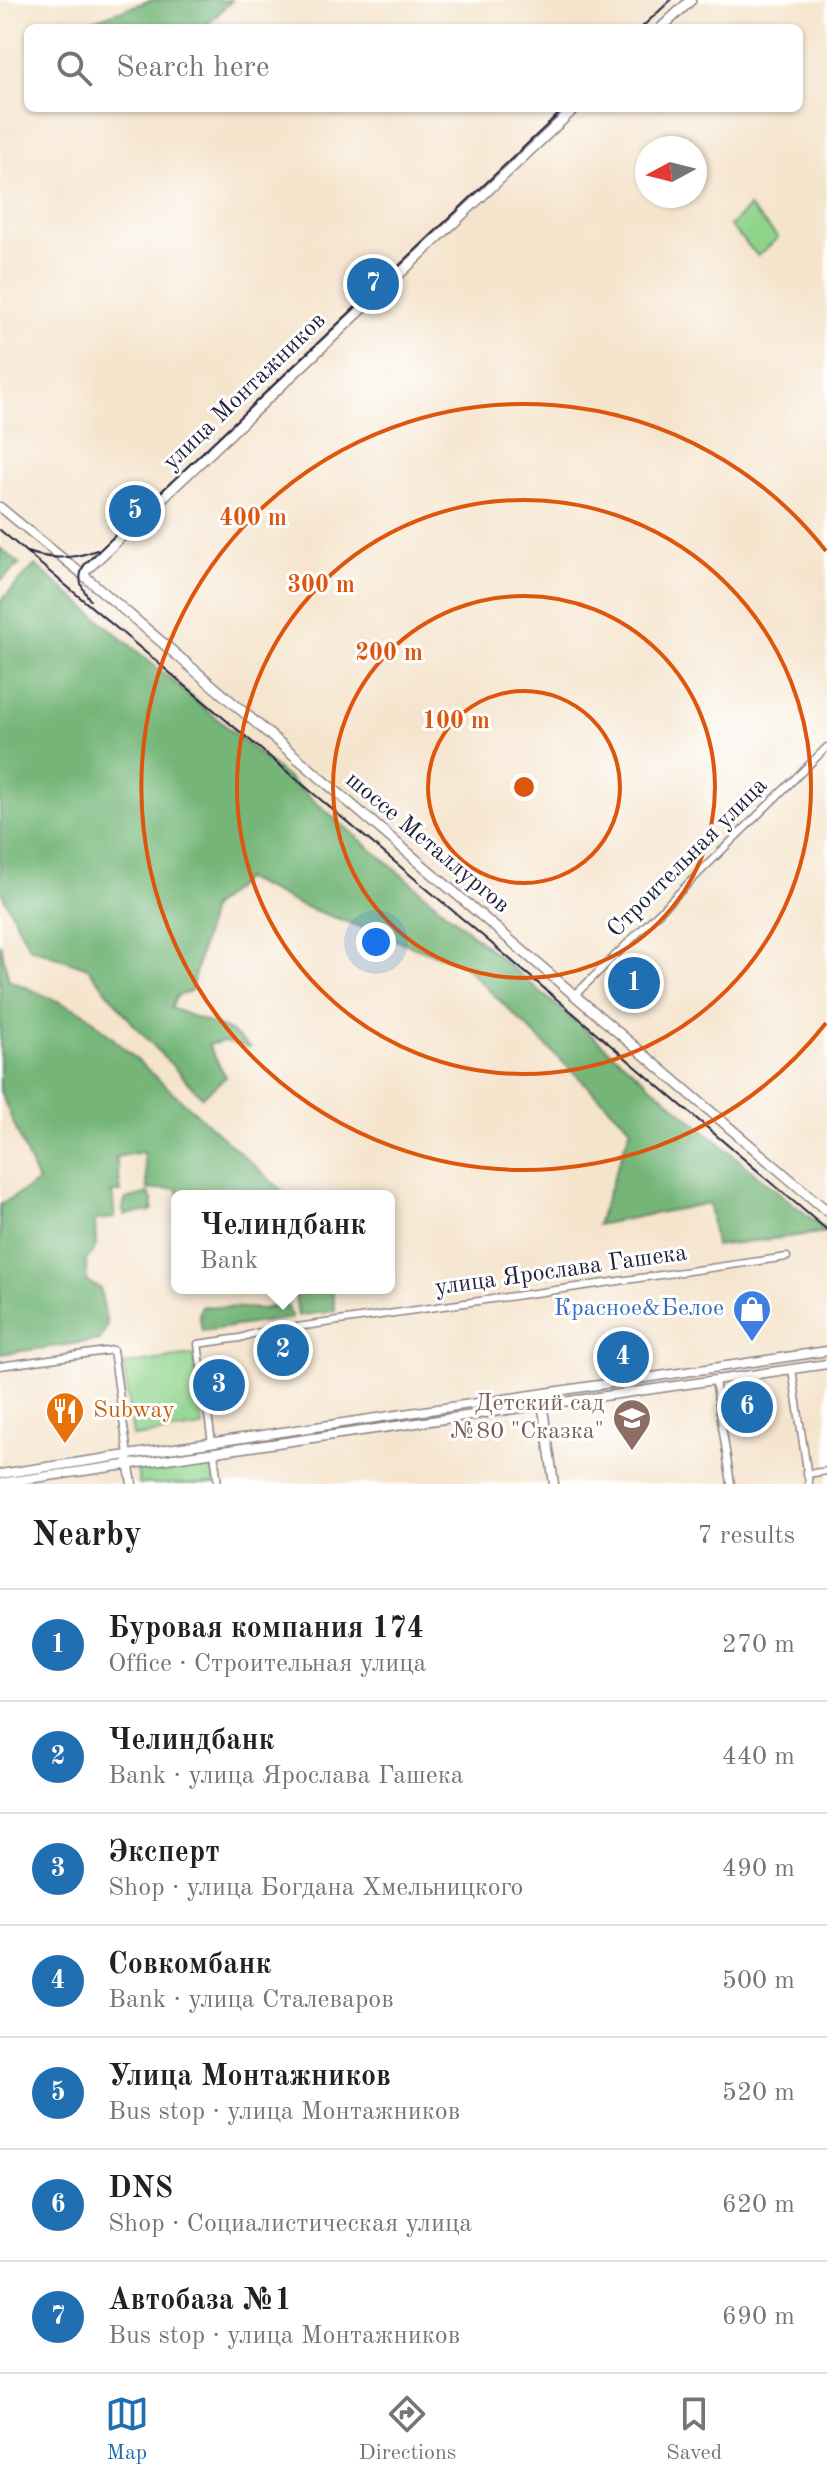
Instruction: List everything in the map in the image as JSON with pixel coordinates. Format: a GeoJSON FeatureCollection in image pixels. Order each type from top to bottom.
{"type":"FeatureCollection","features":[{"type":"Feature","properties":{"kind":"main road"},"geometry":{"type":"LineString","coordinates":[[665,24],[691,0]]}},
{"type":"Feature","properties":{"kind":"main road","name":"улица Монтажников"},"geometry":{"type":"LineString","coordinates":[[82,574],[571,112]]}},
{"type":"Feature","properties":{"kind":"main road","name":"шоссе Металлургов"},"geometry":{"type":"LineString","coordinates":[[0,507],[827,1211]]}},
{"type":"Feature","properties":{"kind":"main road"},"geometry":{"type":"LineString","coordinates":[[0,1483],[541,1394],[827,1351]]}},
{"type":"Feature","properties":{"kind":"main road"},"geometry":{"type":"LineString","coordinates":[[790,1356],[792,1369]]}},
{"type":"Feature","properties":{"kind":"main road"},"geometry":{"type":"LineString","coordinates":[[213,1447],[542,1405],[827,1364]]}},
{"type":"Feature","properties":{"kind":"main road"},"geometry":{"type":"LineString","coordinates":[[541,1394],[554,1484]]}},
{"type":"Feature","properties":{"kind":"main road"},"geometry":{"type":"LineString","coordinates":[[0,1474],[128,1460]]}},
{"type":"Feature","properties":{"kind":"main road"},"geometry":{"type":"LineString","coordinates":[[128,1460],[132,1484]]}},
{"type":"Feature","properties":{"kind":"street","name":"Строительная улица"},"geometry":{"type":"LineString","coordinates":[[575,995],[827,747]]}},
{"type":"Feature","properties":{"kind":"street","name":"улица Ярослава Гашека"},"geometry":{"type":"LineString","coordinates":[[213,1447],[198,1344],[255,1333],[787,1257]]}},
{"type":"Feature","properties":{"kind":"street"},"geometry":{"type":"LineString","coordinates":[[0,1366],[113,1350],[128,1460]]}},
{"type":"Feature","properties":{"kind":"street"},"geometry":{"type":"LineString","coordinates":[[792,1369],[809,1484]]}},
{"type":"Feature","properties":{"kind":"street"},"geometry":{"type":"LineString","coordinates":[[715,1380],[731,1484]]}},
{"type":"Feature","properties":{"kind":"street"},"geometry":{"type":"LineString","coordinates":[[213,1447],[218,1484]]}},
{"type":"Feature","properties":{"kind":"street"},"geometry":{"type":"LineString","coordinates":[[807,1474],[827,1471]]}},
{"type":"Feature","properties":{"kind":"green space"},"geometry":{"type":"Polygon","coordinates":[[[151,0],[232,0],[208,24],[82,24],[151,0]]]}},
{"type":"Feature","properties":{"kind":"green space"},"geometry":{"type":"Polygon","coordinates":[[[749,207],[778,238],[758,256],[730,226],[749,207]]]}},
{"type":"Feature","properties":{"kind":"green space"},"geometry":{"type":"Polygon","coordinates":[[[0,548],[20,564],[0,581],[0,548]]]}},
{"type":"Feature","properties":{"kind":"green space"},"geometry":{"type":"Polygon","coordinates":[[[35,565],[827,1232],[715,1246],[709,1203],[597,1225],[631,1128],[462,964],[300,905],[245,879],[211,908],[191,991],[177,996],[171,1008],[230,1031],[251,1048],[224,1041],[208,1045],[226,1077],[202,1097],[135,1026],[88,968],[29,947],[0,890],[0,602],[35,565]]]}},
{"type":"Feature","properties":{"kind":"green space"},"geometry":{"type":"Polygon","coordinates":[[[0,943],[9,980],[85,1013],[281,1190],[148,1190],[143,1152],[116,1157],[121,1192],[112,1192],[115,1218],[95,1220],[96,1246],[86,1261],[87,1282],[100,1288],[107,1325],[100,1340],[0,1354],[0,1205],[38,1182],[0,1091],[0,943]]]}},
{"type":"Feature","properties":{"kind":"green space"},"geometry":{"type":"Polygon","coordinates":[[[148,1193],[152,1199],[151,1211],[125,1215],[122,1209],[126,1199],[148,1193]]]}},
{"type":"Feature","properties":{"kind":"green space"},"geometry":{"type":"Polygon","coordinates":[[[295,1294],[333,1294],[335,1311],[298,1316],[295,1294]]]}},
{"type":"Feature","properties":{"kind":"green space"},"geometry":{"type":"Polygon","coordinates":[[[286,1303],[292,1318],[202,1331],[199,1313],[202,1306],[263,1309],[286,1303]]]}},
{"type":"Feature","properties":{"kind":"green space"},"geometry":{"type":"Polygon","coordinates":[[[193,1355],[203,1427],[133,1437],[123,1365],[193,1355]]]}},
{"type":"Feature","properties":{"kind":"green space"},"geometry":{"type":"Polygon","coordinates":[[[212,1458],[215,1484],[139,1484],[137,1469],[212,1458]]]}},
{"type":"Feature","properties":{"kind":"tram line"},"geometry":{"type":"LineString","coordinates":[[645,24],[671,0]]}},
{"type":"Feature","properties":{"kind":"tram line"},"geometry":{"type":"LineString","coordinates":[[90,600],[81,582],[85,564],[561,112]]}},
{"type":"Feature","properties":{"kind":"tram line"},"geometry":{"type":"LineString","coordinates":[[0,530],[827,1230]]}},
{"type":"Feature","properties":{"kind":"tram line"},"geometry":{"type":"LineString","coordinates":[[27,552],[62,557],[97,550]]}},
{"type":"Feature","properties":{"kind":"place","name":"Автобаза №1"},"geometry":{"type":"Point","coordinates":[373,284]}},
{"type":"Feature","properties":{"kind":"place","name":"Улица Монтажников"},"geometry":{"type":"Point","coordinates":[135,511]}},
{"type":"Feature","properties":{"kind":"place","name":"Буровая компания 174"},"geometry":{"type":"Point","coordinates":[634,983]}},
{"type":"Feature","properties":{"kind":"place","name":"Красное&Белое"},"geometry":{"type":"Point","coordinates":[752,1343]}},
{"type":"Feature","properties":{"kind":"place","name":"Челиндбанк"},"geometry":{"type":"Point","coordinates":[283,1350]}},
{"type":"Feature","properties":{"kind":"place","name":"Совкомбанк"},"geometry":{"type":"Point","coordinates":[623,1357]}},
{"type":"Feature","properties":{"kind":"place","name":"Эксперт"},"geometry":{"type":"Point","coordinates":[219,1385]}},
{"type":"Feature","properties":{"kind":"place","name":"DNS"},"geometry":{"type":"Point","coordinates":[747,1407]}},
{"type":"Feature","properties":{"kind":"place","name":"Subway"},"geometry":{"type":"Point","coordinates":[65,1445]}},
{"type":"Feature","properties":{"kind":"place","name":"Детский сад №80 \"Сказка\""},"geometry":{"type":"Point","coordinates":[632,1452]}}]}
